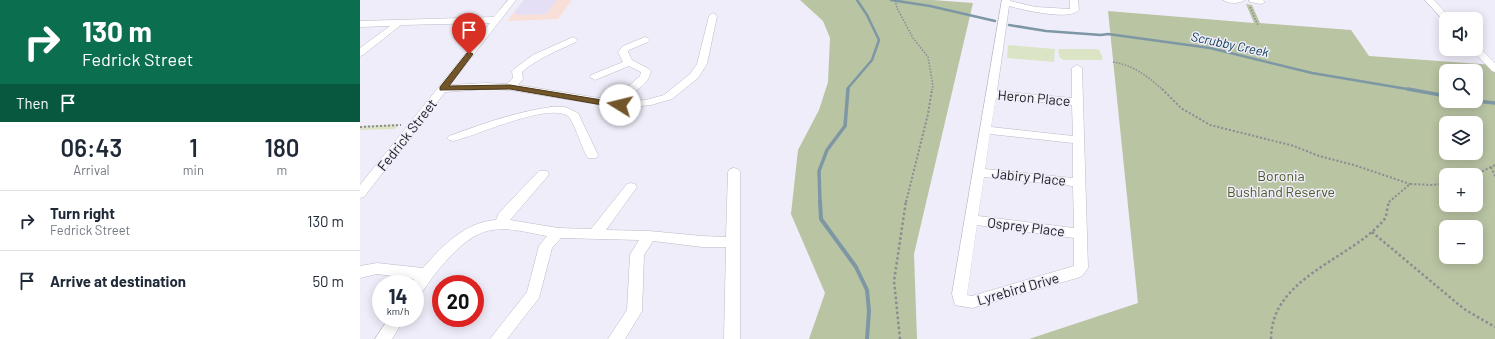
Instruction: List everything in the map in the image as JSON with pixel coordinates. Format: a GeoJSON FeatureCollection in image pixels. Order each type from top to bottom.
{"type":"FeatureCollection","features":[{"type":"Feature","properties":{"kind":"street","name":"Fedrick Street"},"geometry":{"type":"LineString","coordinates":[[360,194],[512,0]]}},
{"type":"Feature","properties":{"kind":"street"},"geometry":{"type":"LineString","coordinates":[[1006,2],[1036,10],[1071,12],[1075,10],[1074,0]]}},
{"type":"Feature","properties":{"kind":"street"},"geometry":{"type":"LineString","coordinates":[[1226,0],[1251,1]]}},
{"type":"Feature","properties":{"kind":"street"},"geometry":{"type":"LineString","coordinates":[[1429,0],[1440,12]]}},
{"type":"Feature","properties":{"kind":"street","name":"Lyrebird Drive"},"geometry":{"type":"LineString","coordinates":[[1006,2],[959,294],[960,301],[966,303],[972,302],[1080,270],[1082,268],[1077,68]]}},
{"type":"Feature","properties":{"kind":"street"},"geometry":{"type":"LineString","coordinates":[[443,89],[486,86],[510,87],[620,105],[647,103],[668,97],[694,76],[702,64],[713,16]]}},
{"type":"Feature","properties":{"kind":"street"},"geometry":{"type":"LineString","coordinates":[[360,24],[496,20]]}},
{"type":"Feature","properties":{"kind":"street"},"geometry":{"type":"LineString","coordinates":[[360,53],[400,22]]}},
{"type":"Feature","properties":{"kind":"street"},"geometry":{"type":"LineString","coordinates":[[510,87],[518,79],[517,71],[524,64],[573,40]]}},
{"type":"Feature","properties":{"kind":"street"},"geometry":{"type":"LineString","coordinates":[[600,102],[628,92],[645,77],[646,71],[629,63],[624,58],[623,52],[626,48],[645,40]]}},
{"type":"Feature","properties":{"kind":"street"},"geometry":{"type":"LineString","coordinates":[[1483,56],[1495,69]]}},
{"type":"Feature","properties":{"kind":"street"},"geometry":{"type":"LineString","coordinates":[[594,77],[629,63]]}},
{"type":"Feature","properties":{"kind":"street","name":"Heron Place"},"geometry":{"type":"LineString","coordinates":[[991,94],[1078,102]]}},
{"type":"Feature","properties":{"kind":"street"},"geometry":{"type":"LineString","coordinates":[[561,109],[573,98]]}},
{"type":"Feature","properties":{"kind":"street"},"geometry":{"type":"LineString","coordinates":[[453,138],[536,111],[561,109],[571,112],[574,115],[592,154]]}},
{"type":"Feature","properties":{"kind":"street"},"geometry":{"type":"LineString","coordinates":[[985,130],[1078,140]]}},
{"type":"Feature","properties":{"kind":"street"},"geometry":{"type":"LineString","coordinates":[[732,339],[734,172]]}},
{"type":"Feature","properties":{"kind":"street","name":"Jabiry Place"},"geometry":{"type":"LineString","coordinates":[[979,172],[1080,183]]}},
{"type":"Feature","properties":{"kind":"street"},"geometry":{"type":"LineString","coordinates":[[502,224],[504,216],[543,174]]}},
{"type":"Feature","properties":{"kind":"street"},"geometry":{"type":"LineString","coordinates":[[595,234],[630,187]]}},
{"type":"Feature","properties":{"kind":"street","name":"Osprey Place"},"geometry":{"type":"LineString","coordinates":[[971,220],[1081,234]]}},
{"type":"Feature","properties":{"kind":"street"},"geometry":{"type":"LineString","coordinates":[[424,277],[468,233],[484,226],[502,224],[558,233],[649,236],[717,243],[733,242]]}},
{"type":"Feature","properties":{"kind":"street"},"geometry":{"type":"LineString","coordinates":[[498,339],[534,294],[546,246],[558,233]]}},
{"type":"Feature","properties":{"kind":"street"},"geometry":{"type":"LineString","coordinates":[[616,339],[634,311],[637,255],[649,236]]}},
{"type":"Feature","properties":{"kind":"street"},"geometry":{"type":"LineString","coordinates":[[360,272],[375,268],[409,274],[426,274]]}},
{"type":"Feature","properties":{"kind":"street"},"geometry":{"type":"LineString","coordinates":[[383,339],[391,327]]}},
{"type":"Feature","properties":{"kind":"path"},"geometry":{"type":"LineString","coordinates":[[895,0],[897,8],[913,38],[928,57],[933,86],[928,114],[908,190],[894,281],[900,339]]}},
{"type":"Feature","properties":{"kind":"path"},"geometry":{"type":"LineString","coordinates":[[1251,1],[1258,25]]}},
{"type":"Feature","properties":{"kind":"path"},"geometry":{"type":"LineString","coordinates":[[1113,62],[1125,64],[1150,78],[1181,108],[1210,125],[1294,146],[1319,156],[1354,165],[1410,184],[1439,184]]}},
{"type":"Feature","properties":{"kind":"path"},"geometry":{"type":"LineString","coordinates":[[360,127],[401,125]]}},
{"type":"Feature","properties":{"kind":"path"},"geometry":{"type":"LineString","coordinates":[[1483,171],[1495,165]]}},
{"type":"Feature","properties":{"kind":"path"},"geometry":{"type":"LineString","coordinates":[[1491,167],[1495,176]]}},
{"type":"Feature","properties":{"kind":"path"},"geometry":{"type":"LineString","coordinates":[[1271,339],[1271,330],[1281,303],[1292,289],[1372,232],[1385,219],[1387,205],[1391,199],[1410,184]]}},
{"type":"Feature","properties":{"kind":"path"},"geometry":{"type":"LineString","coordinates":[[1372,232],[1464,309],[1495,327]]}},
{"type":"Feature","properties":{"kind":"shaded area"},"geometry":{"type":"Polygon","coordinates":[[[524,0],[557,0],[546,14],[517,15],[514,12],[524,0]]]}},
{"type":"Feature","properties":{"kind":"shaded area"},"geometry":{"type":"Polygon","coordinates":[[[557,0],[572,0],[558,19],[507,21],[514,12],[517,15],[546,14],[557,0]]]}},
{"type":"Feature","properties":{"kind":"green space"},"geometry":{"type":"Polygon","coordinates":[[[800,0],[933,0],[973,3],[914,254],[917,339],[809,339],[825,293],[791,214],[798,150],[819,110],[828,82],[830,38],[823,21],[800,0]]]}},
{"type":"Feature","properties":{"kind":"green space","name":"Boronia Bushland Reserve"},"geometry":{"type":"Polygon","coordinates":[[[1246,4],[1252,5],[1260,23],[1351,30],[1369,56],[1481,64],[1439,64],[1439,108],[1483,108],[1483,64],[1495,65],[1495,339],[1029,339],[1138,303],[1108,11],[1254,23],[1246,4]]]}},
{"type":"Feature","properties":{"kind":"green space"},"geometry":{"type":"Polygon","coordinates":[[[1008,45],[1055,49],[1054,62],[1007,58],[1008,45]]]}},
{"type":"Feature","properties":{"kind":"green space"},"geometry":{"type":"Polygon","coordinates":[[[1096,49],[1099,50],[1103,58],[1101,60],[1064,60],[1060,58],[1058,50],[1096,49]]]}},
{"type":"Feature","properties":{"kind":"green space"},"geometry":{"type":"Polygon","coordinates":[[[399,124],[395,129],[360,130],[360,126],[399,124]]]}},
{"type":"Feature","properties":{"kind":"waterway"},"geometry":{"type":"LineString","coordinates":[[848,89],[872,60],[879,40],[867,15],[857,0]]}},
{"type":"Feature","properties":{"kind":"waterway","name":"Scrubby Creek"},"geometry":{"type":"LineString","coordinates":[[891,0],[930,6],[995,21]]}},
{"type":"Feature","properties":{"kind":"waterway","name":"Scrubby Creek"},"geometry":{"type":"LineString","coordinates":[[1009,25],[1046,31],[1101,35],[1108,34],[1210,48],[1312,73],[1413,90]]}},
{"type":"Feature","properties":{"kind":"waterway"},"geometry":{"type":"LineString","coordinates":[[820,202],[819,171],[827,150],[845,126],[848,89]]}},
{"type":"Feature","properties":{"kind":"waterway","name":"Scrubby Creek"},"geometry":{"type":"LineString","coordinates":[[1408,89],[1439,95]]}},
{"type":"Feature","properties":{"kind":"waterway","name":"Scrubby Creek"},"geometry":{"type":"LineString","coordinates":[[1483,102],[1495,103]]}},
{"type":"Feature","properties":{"kind":"waterway"},"geometry":{"type":"LineString","coordinates":[[820,201],[821,219],[856,267],[867,290],[869,311],[867,339]]}},
{"type":"Feature","properties":{"kind":"route"},"geometry":{"type":"LineString","coordinates":[[469,54],[443,89],[486,86],[510,87],[620,105]]}}]}
